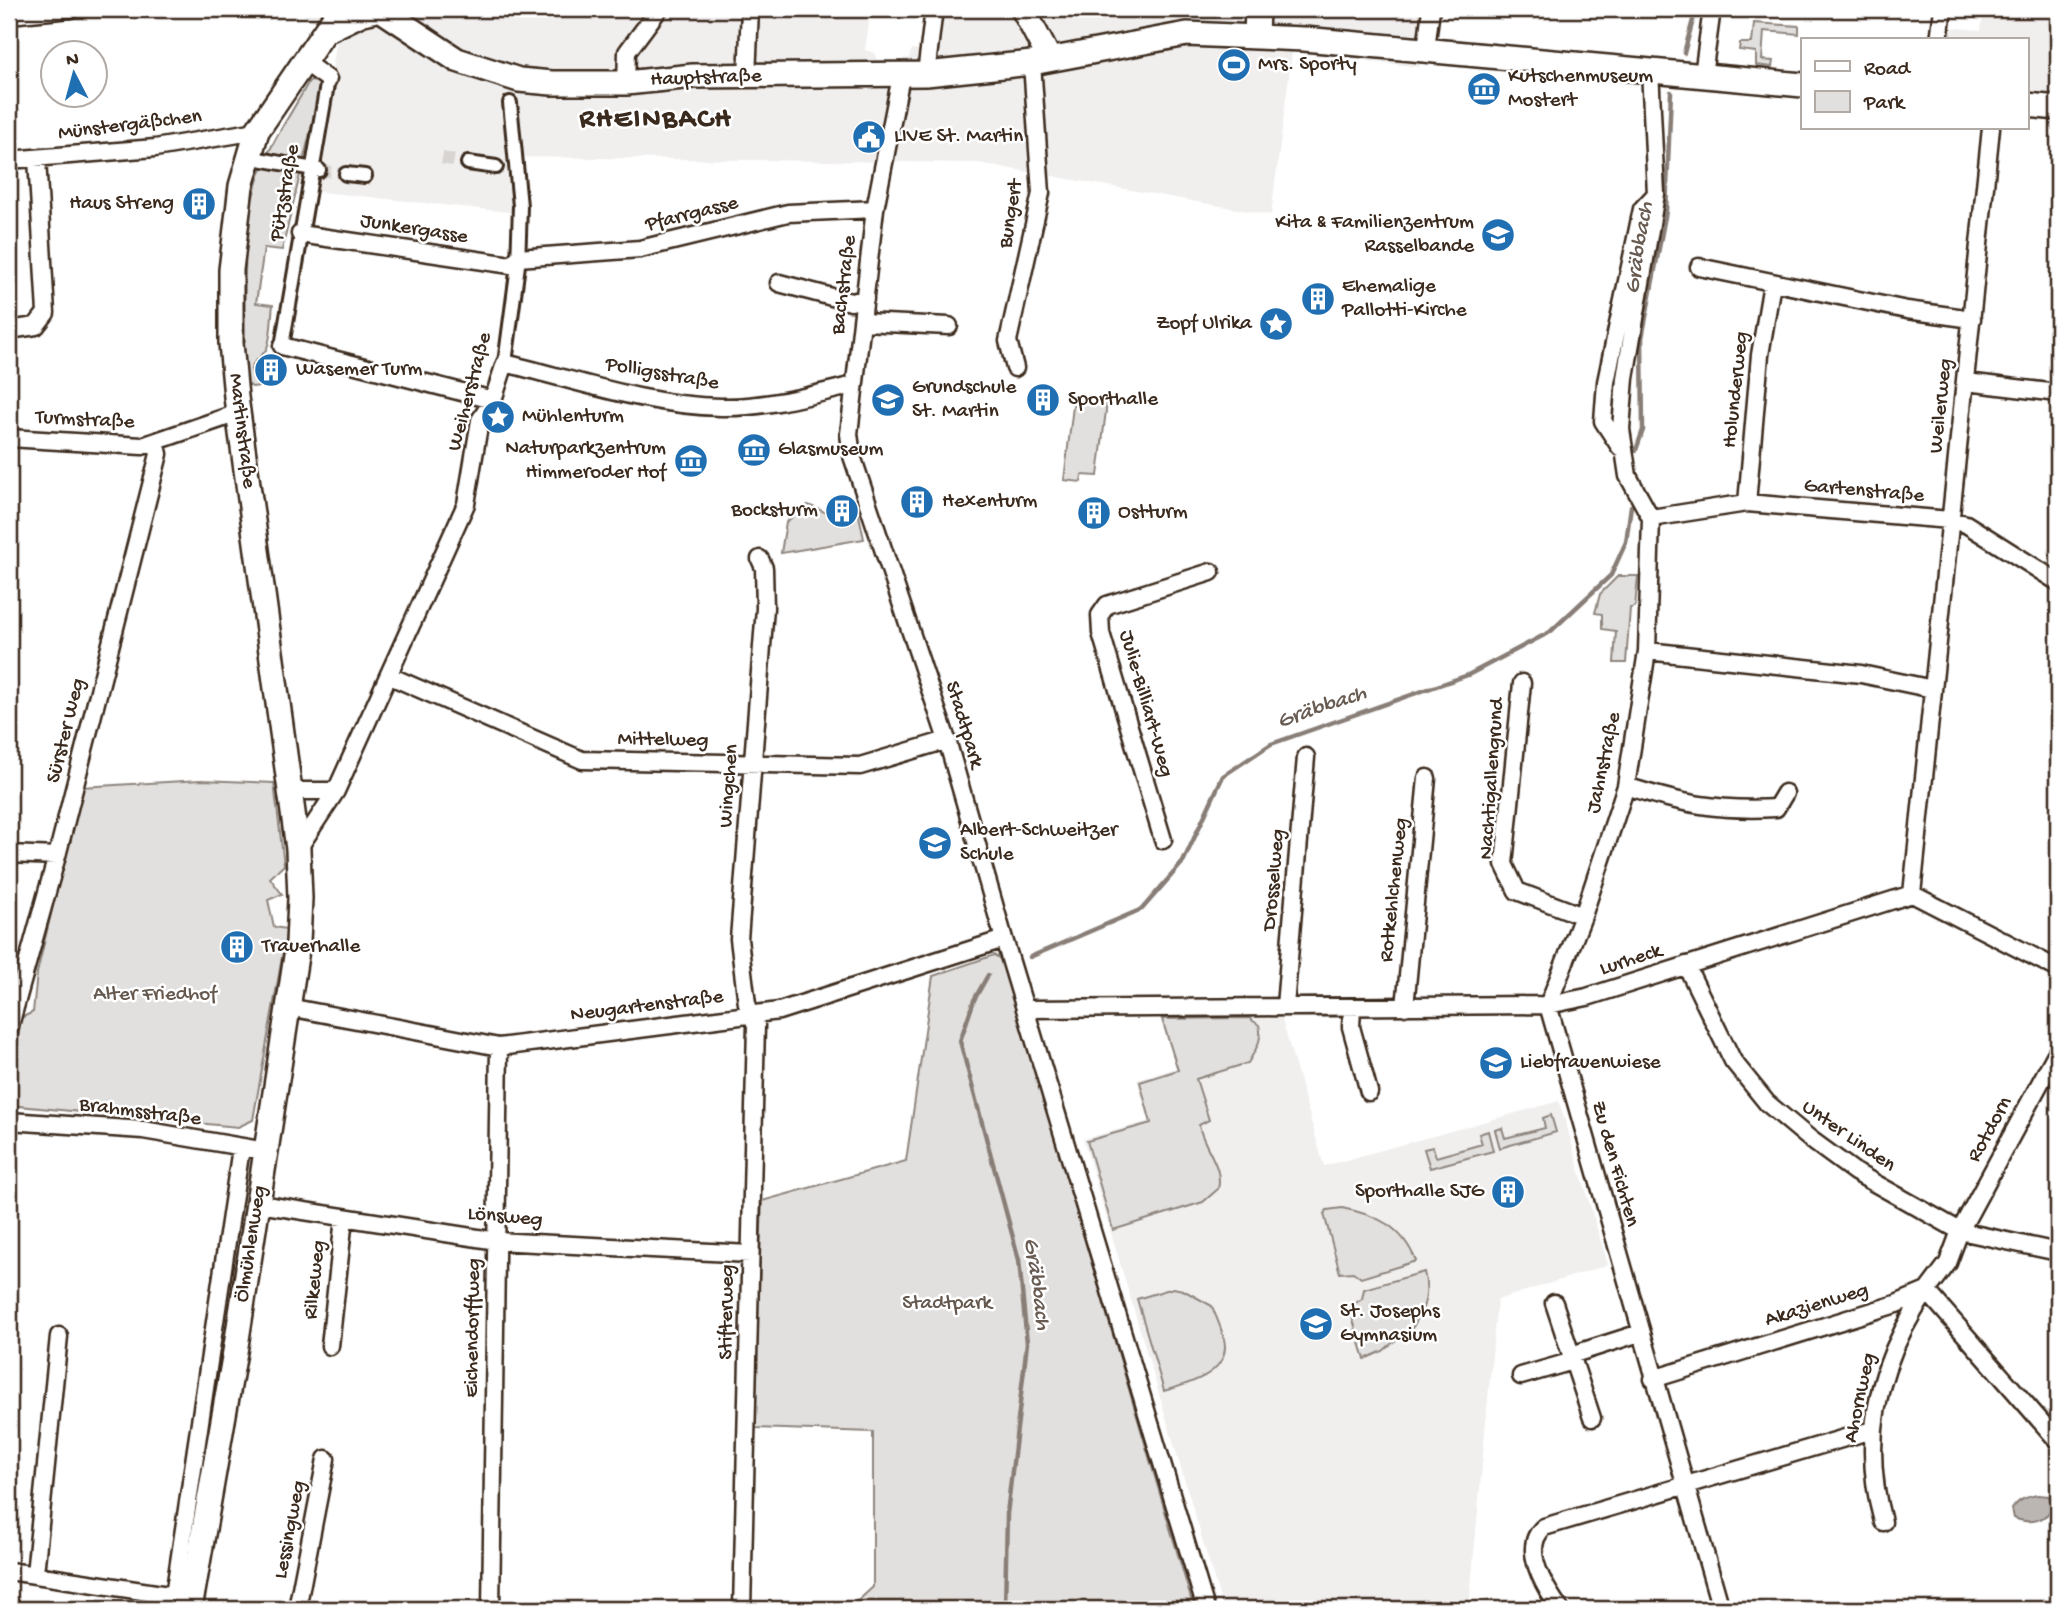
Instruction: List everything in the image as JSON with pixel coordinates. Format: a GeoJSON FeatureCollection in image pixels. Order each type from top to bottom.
{"type":"FeatureCollection","features":[{"type":"Feature","properties":{"kind":"main road","name":"Martinstraße"},"geometry":{"type":"LineString","coordinates":[[299,877],[298,849],[238,413],[231,343],[231,282],[234,234],[248,157],[257,131],[325,23],[340,9]]}},
{"type":"Feature","properties":{"kind":"main road"},"geometry":{"type":"LineString","coordinates":[[325,23],[381,9]]}},
{"type":"Feature","properties":{"kind":"main road","name":"Hauptstraße"},"geometry":{"type":"LineString","coordinates":[[381,9],[440,51],[490,73],[552,83],[626,83],[693,76],[926,75],[1040,60],[1187,34],[1256,35],[1426,49],[1801,85]]}},
{"type":"Feature","properties":{"kind":"main road"},"geometry":{"type":"LineString","coordinates":[[1023,9],[1040,60]]}},
{"type":"Feature","properties":{"kind":"main road"},"geometry":{"type":"LineString","coordinates":[[1256,35],[1257,9]]}},
{"type":"Feature","properties":{"kind":"main road"},"geometry":{"type":"LineString","coordinates":[[2028,105],[2058,108]]}},
{"type":"Feature","properties":{"kind":"main road","name":"Ölmühlenweg"},"geometry":{"type":"LineString","coordinates":[[181,1603],[209,1507],[259,1205],[298,943],[299,877]]}},
{"type":"Feature","properties":{"kind":"street"},"geometry":{"type":"LineString","coordinates":[[9,15],[71,9]]}},
{"type":"Feature","properties":{"kind":"street"},"geometry":{"type":"LineString","coordinates":[[626,83],[627,52],[659,9]]}},
{"type":"Feature","properties":{"kind":"street"},"geometry":{"type":"LineString","coordinates":[[747,77],[750,9]]}},
{"type":"Feature","properties":{"kind":"street"},"geometry":{"type":"LineString","coordinates":[[926,75],[934,9]]}},
{"type":"Feature","properties":{"kind":"street"},"geometry":{"type":"LineString","coordinates":[[1426,49],[1431,9]]}},
{"type":"Feature","properties":{"kind":"street"},"geometry":{"type":"LineString","coordinates":[[1703,75],[1712,9]]}},
{"type":"Feature","properties":{"kind":"street"},"geometry":{"type":"LineString","coordinates":[[1939,38],[1943,9]]}},
{"type":"Feature","properties":{"kind":"street","name":"Bungert"},"geometry":{"type":"LineString","coordinates":[[1015,369],[1008,341],[1041,193],[1040,60]]}},
{"type":"Feature","properties":{"kind":"street","name":"Pützstraße"},"geometry":{"type":"LineString","coordinates":[[282,346],[300,234],[316,169],[328,79],[303,61]]}},
{"type":"Feature","properties":{"kind":"street"},"geometry":{"type":"LineString","coordinates":[[1650,69],[1656,194],[1625,378],[1621,429],[1628,476],[1651,519]]}},
{"type":"Feature","properties":{"kind":"street","name":"Bachstraße"},"geometry":{"type":"LineString","coordinates":[[865,499],[852,456],[849,434],[875,209],[901,76]]}},
{"type":"Feature","properties":{"kind":"street","name":"Weiherstraße"},"geometry":{"type":"LineString","coordinates":[[298,849],[336,791],[466,504],[481,420],[493,400],[505,356],[518,258],[510,103]]}},
{"type":"Feature","properties":{"kind":"street","name":"Weilerweg"},"geometry":{"type":"LineString","coordinates":[[1912,894],[1991,130]]}},
{"type":"Feature","properties":{"kind":"street","name":"Münstergäßchen"},"geometry":{"type":"LineString","coordinates":[[9,160],[155,148],[257,131]]}},
{"type":"Feature","properties":{"kind":"street"},"geometry":{"type":"LineString","coordinates":[[248,157],[316,169]]}},
{"type":"Feature","properties":{"kind":"street"},"geometry":{"type":"LineString","coordinates":[[9,330],[36,326],[46,313],[37,158]]}},
{"type":"Feature","properties":{"kind":"street"},"geometry":{"type":"LineString","coordinates":[[468,163],[496,167]]}},
{"type":"Feature","properties":{"kind":"street"},"geometry":{"type":"LineString","coordinates":[[346,174],[365,176]]}},
{"type":"Feature","properties":{"kind":"street","name":"Pfarrgasse"},"geometry":{"type":"LineString","coordinates":[[518,258],[640,249],[788,213],[875,209]]}},
{"type":"Feature","properties":{"kind":"street","name":"Junkergasse"},"geometry":{"type":"LineString","coordinates":[[300,234],[511,265],[518,258]]}},
{"type":"Feature","properties":{"kind":"street"},"geometry":{"type":"LineString","coordinates":[[1699,267],[1972,319]]}},
{"type":"Feature","properties":{"kind":"street"},"geometry":{"type":"LineString","coordinates":[[779,283],[851,302],[865,299]]}},
{"type":"Feature","properties":{"kind":"street","name":"Holunderweg"},"geometry":{"type":"LineString","coordinates":[[1747,503],[1760,355],[1773,283]]}},
{"type":"Feature","properties":{"kind":"street"},"geometry":{"type":"LineString","coordinates":[[863,322],[949,326]]}},
{"type":"Feature","properties":{"kind":"street"},"geometry":{"type":"LineString","coordinates":[[282,346],[493,400]]}},
{"type":"Feature","properties":{"kind":"street","name":"Polligsstraße"},"geometry":{"type":"LineString","coordinates":[[505,356],[637,395],[722,408],[766,403],[854,385]]}},
{"type":"Feature","properties":{"kind":"street"},"geometry":{"type":"LineString","coordinates":[[1966,382],[2058,393]]}},
{"type":"Feature","properties":{"kind":"street","name":"Turmstraße"},"geometry":{"type":"LineString","coordinates":[[9,438],[142,446],[238,413]]}},
{"type":"Feature","properties":{"kind":"street","name":"Sürster Weg"},"geometry":{"type":"LineString","coordinates":[[9,1029],[57,856],[159,454],[156,442]]}},
{"type":"Feature","properties":{"kind":"street","name":"Stadtpark"},"geometry":{"type":"LineString","coordinates":[[865,499],[947,740],[1004,939],[1206,1609]]}},
{"type":"Feature","properties":{"kind":"street","name":"Gartenstraße"},"geometry":{"type":"LineString","coordinates":[[1651,519],[1685,510],[1747,503],[1950,520],[1966,524],[2058,582]]}},
{"type":"Feature","properties":{"kind":"street","name":"Jahnstraße"},"geometry":{"type":"LineString","coordinates":[[1548,1005],[1583,916],[1626,786],[1647,651],[1651,519]]}},
{"type":"Feature","properties":{"kind":"street","name":"Wingchen"},"geometry":{"type":"LineString","coordinates":[[752,1016],[747,1004],[739,939],[765,608],[764,568],[760,559]]}},
{"type":"Feature","properties":{"kind":"street","name":"Julie-Billiart-Weg"},"geometry":{"type":"LineString","coordinates":[[1163,840],[1101,633],[1100,615],[1107,605],[1211,572]]}},
{"type":"Feature","properties":{"kind":"street"},"geometry":{"type":"LineString","coordinates":[[1647,651],[1861,674],[1933,689]]}},
{"type":"Feature","properties":{"kind":"street","name":"Mittelweg"},"geometry":{"type":"LineString","coordinates":[[390,676],[582,760],[860,766],[947,740]]}},
{"type":"Feature","properties":{"kind":"street","name":"Nachtigallengrund"},"geometry":{"type":"LineString","coordinates":[[1522,683],[1504,864],[1517,891],[1583,916]]}},
{"type":"Feature","properties":{"kind":"street","name":"Drosselweg"},"geometry":{"type":"LineString","coordinates":[[1285,1006],[1307,757]]}},
{"type":"Feature","properties":{"kind":"street","name":"Rotkehlchenweg"},"geometry":{"type":"LineString","coordinates":[[1405,1007],[1427,778]]}},
{"type":"Feature","properties":{"kind":"street"},"geometry":{"type":"LineString","coordinates":[[1626,786],[1683,804],[1732,810],[1776,808],[1786,793]]}},
{"type":"Feature","properties":{"kind":"street"},"geometry":{"type":"LineString","coordinates":[[290,791],[336,791]]}},
{"type":"Feature","properties":{"kind":"street"},"geometry":{"type":"LineString","coordinates":[[9,854],[57,856]]}},
{"type":"Feature","properties":{"kind":"street"},"geometry":{"type":"LineString","coordinates":[[1912,894],[2058,970]]}},
{"type":"Feature","properties":{"kind":"street","name":"Lurheck"},"geometry":{"type":"LineString","coordinates":[[1027,1009],[1548,1005],[1587,997],[1912,894]]}},
{"type":"Feature","properties":{"kind":"street","name":"Neugartenstraße"},"geometry":{"type":"LineString","coordinates":[[288,1007],[499,1047],[752,1016],[803,1004],[1004,939]]}},
{"type":"Feature","properties":{"kind":"street","name":"Unter Linden"},"geometry":{"type":"LineString","coordinates":[[1686,965],[1733,1061],[1767,1104],[1855,1172],[1960,1231],[2058,1252]]}},
{"type":"Feature","properties":{"kind":"street","name":"Zu den Fichten"},"geometry":{"type":"LineString","coordinates":[[1548,1005],[1721,1609]]}},
{"type":"Feature","properties":{"kind":"street"},"geometry":{"type":"LineString","coordinates":[[1352,1008],[1352,1027],[1369,1092]]}},
{"type":"Feature","properties":{"kind":"street","name":"Stifterweg"},"geometry":{"type":"LineString","coordinates":[[742,1609],[755,1038],[752,1016]]}},
{"type":"Feature","properties":{"kind":"street","name":"Eichendorffweg"},"geometry":{"type":"LineString","coordinates":[[491,1609],[499,1047]]}},
{"type":"Feature","properties":{"kind":"street","name":"Rotdorn"},"geometry":{"type":"LineString","coordinates":[[1960,1231],[2058,1050]]}},
{"type":"Feature","properties":{"kind":"street","name":"Brahmsstraße"},"geometry":{"type":"LineString","coordinates":[[9,1121],[142,1130],[266,1151]]}},
{"type":"Feature","properties":{"kind":"street","name":"Ölmühlenweg"},"geometry":{"type":"LineString","coordinates":[[181,1603],[241,1148]]}},
{"type":"Feature","properties":{"kind":"street","name":"Lönsweg"},"geometry":{"type":"LineString","coordinates":[[259,1205],[497,1241],[750,1254]]}},
{"type":"Feature","properties":{"kind":"street","name":"Rilkeweg"},"geometry":{"type":"LineString","coordinates":[[330,1346],[344,1218]]}},
{"type":"Feature","properties":{"kind":"street"},"geometry":{"type":"LineString","coordinates":[[1960,1231],[1948,1263],[1927,1291],[2058,1441]]}},
{"type":"Feature","properties":{"kind":"street","name":"Akazienweg"},"geometry":{"type":"LineString","coordinates":[[1653,1379],[1896,1304],[1927,1291]]}},
{"type":"Feature","properties":{"kind":"street","name":"Ahornweg"},"geometry":{"type":"LineString","coordinates":[[1882,1522],[1872,1485],[1872,1430],[1887,1363],[1903,1325],[1927,1291]]}},
{"type":"Feature","properties":{"kind":"street"},"geometry":{"type":"LineString","coordinates":[[1554,1303],[1592,1418]]}},
{"type":"Feature","properties":{"kind":"street"},"geometry":{"type":"LineString","coordinates":[[1521,1376],[1640,1333]]}},
{"type":"Feature","properties":{"kind":"street"},"geometry":{"type":"LineString","coordinates":[[35,1574],[59,1336]]}},
{"type":"Feature","properties":{"kind":"street"},"geometry":{"type":"LineString","coordinates":[[1560,1609],[1542,1583],[1532,1544],[1535,1535],[1544,1527],[1872,1430]]}},
{"type":"Feature","properties":{"kind":"street","name":"Lessingweg"},"geometry":{"type":"LineString","coordinates":[[297,1609],[326,1459]]}},
{"type":"Feature","properties":{"kind":"street"},"geometry":{"type":"LineString","coordinates":[[9,1571],[181,1603]]}},
{"type":"Feature","properties":{"kind":"shaded area"},"geometry":{"type":"Polygon","coordinates":[[[296,9],[871,9],[865,50],[875,53],[876,59],[900,63],[904,58],[909,58],[912,49],[924,51],[923,72],[931,9],[1426,9],[1420,67],[1292,52],[1271,215],[978,163],[514,157],[517,213],[313,191],[337,38],[296,9]]]}},
{"type":"Feature","properties":{"kind":"shaded area"},"geometry":{"type":"Polygon","coordinates":[[[1983,9],[2058,9],[2058,97],[2028,95],[2028,38],[1944,38],[1946,27],[1981,30],[1983,9]]]}},
{"type":"Feature","properties":{"kind":"shaded area","name":"St. Josephs Gymnasium"},"geometry":{"type":"Polygon","coordinates":[[[1159,1016],[1281,1016],[1324,1166],[1559,1101],[1608,1265],[1497,1300],[1469,1609],[1223,1609],[1083,1139],[1149,1121],[1137,1080],[1176,1068],[1159,1016]]]}},
{"type":"Feature","properties":{"kind":"shaded area"},"geometry":{"type":"Polygon","coordinates":[[[2038,1495],[2049,1496],[2054,1505],[2047,1515],[2032,1521],[2014,1518],[2012,1509],[2017,1503],[2038,1495]]]}},
{"type":"Feature","properties":{"kind":"green space"},"geometry":{"type":"Polygon","coordinates":[[[1754,23],[1799,26],[1799,34],[1764,31],[1762,60],[1773,61],[1772,67],[1756,65],[1756,52],[1739,50],[1740,43],[1752,43],[1754,23]]]}},
{"type":"Feature","properties":{"kind":"green space"},"geometry":{"type":"Polygon","coordinates":[[[315,79],[321,87],[282,250],[264,248],[256,303],[273,305],[268,345],[251,368],[261,386],[252,387],[243,380],[239,347],[245,341],[246,252],[251,207],[256,185],[273,144],[309,81],[315,79]]]}},
{"type":"Feature","properties":{"kind":"green space"},"geometry":{"type":"Polygon","coordinates":[[[1074,398],[1107,402],[1098,476],[1082,475],[1081,482],[1064,480],[1074,398]]]}},
{"type":"Feature","properties":{"kind":"green space"},"geometry":{"type":"Polygon","coordinates":[[[808,505],[834,516],[859,515],[864,539],[781,553],[786,522],[808,505]]]}},
{"type":"Feature","properties":{"kind":"green space"},"geometry":{"type":"Polygon","coordinates":[[[1618,576],[1638,576],[1635,607],[1630,608],[1626,663],[1614,663],[1616,631],[1602,629],[1602,614],[1595,613],[1600,594],[1618,576]]]}},
{"type":"Feature","properties":{"kind":"green space","name":"Alter Friedhof"},"geometry":{"type":"Polygon","coordinates":[[[201,780],[274,783],[284,865],[270,878],[282,894],[268,900],[274,927],[287,929],[253,1120],[238,1127],[9,1105],[21,1018],[33,1012],[37,973],[81,787],[201,780]]]}},
{"type":"Feature","properties":{"kind":"green space","name":"Stadtpark"},"geometry":{"type":"Polygon","coordinates":[[[994,955],[1002,960],[1194,1609],[849,1609],[873,1587],[873,1432],[754,1428],[762,1201],[906,1161],[933,976],[994,955]]]}},
{"type":"Feature","properties":{"kind":"green space"},"geometry":{"type":"Polygon","coordinates":[[[1249,1018],[1259,1025],[1260,1035],[1248,1063],[1196,1079],[1209,1120],[1199,1125],[1216,1165],[1218,1189],[1203,1202],[1113,1230],[1087,1141],[1151,1123],[1140,1082],[1178,1070],[1162,1019],[1249,1018]]]}},
{"type":"Feature","properties":{"kind":"green space"},"geometry":{"type":"Polygon","coordinates":[[[1551,1115],[1556,1132],[1500,1148],[1495,1130],[1502,1128],[1505,1138],[1545,1128],[1543,1118],[1551,1115]]]}},
{"type":"Feature","properties":{"kind":"green space"},"geometry":{"type":"Polygon","coordinates":[[[1488,1131],[1493,1151],[1430,1168],[1424,1149],[1433,1147],[1436,1157],[1482,1144],[1479,1134],[1488,1131]]]}},
{"type":"Feature","properties":{"kind":"green space"},"geometry":{"type":"Polygon","coordinates":[[[1342,1208],[1366,1214],[1387,1224],[1403,1239],[1416,1261],[1361,1278],[1353,1272],[1340,1273],[1324,1214],[1327,1210],[1342,1208]]]}},
{"type":"Feature","properties":{"kind":"green space"},"geometry":{"type":"Polygon","coordinates":[[[1424,1272],[1424,1306],[1407,1336],[1404,1333],[1383,1351],[1365,1359],[1349,1307],[1362,1299],[1364,1289],[1424,1272]]]}},
{"type":"Feature","properties":{"kind":"green space"},"geometry":{"type":"Polygon","coordinates":[[[1173,1288],[1183,1290],[1212,1306],[1225,1348],[1223,1358],[1210,1372],[1192,1382],[1164,1391],[1137,1299],[1173,1288]]]}},
{"type":"Feature","properties":{"kind":"waterway","name":"Gräbbach"},"geometry":{"type":"LineString","coordinates":[[1684,53],[1696,9]]}},
{"type":"Feature","properties":{"kind":"waterway","name":"Gräbbach"},"geometry":{"type":"LineString","coordinates":[[1636,450],[1643,430],[1642,338],[1666,211],[1671,92]]}},
{"type":"Feature","properties":{"kind":"waterway","name":"Gräbbach"},"geometry":{"type":"LineString","coordinates":[[1030,957],[1142,909],[1183,862],[1223,776],[1271,744],[1468,675],[1550,632],[1611,575],[1626,542],[1631,506]]}},
{"type":"Feature","properties":{"kind":"waterway","name":"Gräbbach"},"geometry":{"type":"LineString","coordinates":[[988,975],[974,1000],[960,1041],[1019,1260],[1027,1343],[1007,1514],[1005,1609]]}},
{"type":"Feature","properties":{"kind":"tunnel"},"geometry":{"type":"LineString","coordinates":[[442,158],[468,163]]}},
{"type":"Feature","properties":{"kind":"tunnel"},"geometry":{"type":"LineString","coordinates":[[319,170],[346,174]]}},
{"type":"Feature","properties":{"kind":"place","name":"Mrs. Sporty"},"geometry":{"type":"Point","coordinates":[1234,65]}},
{"type":"Feature","properties":{"kind":"place","name":"Kutschenmuseum Mostert"},"geometry":{"type":"Point","coordinates":[1484,89]}},
{"type":"Feature","properties":{"kind":"place","name":"LIVE St. Martin"},"geometry":{"type":"Point","coordinates":[869,137]}},
{"type":"Feature","properties":{"kind":"place","name":"Haus Streng"},"geometry":{"type":"Point","coordinates":[199,204]}},
{"type":"Feature","properties":{"kind":"place","name":"Kita & Familienzentrum Rasselbande"},"geometry":{"type":"Point","coordinates":[1498,235]}},
{"type":"Feature","properties":{"kind":"place","name":"Ehemalige Pallotti-Kirche"},"geometry":{"type":"Point","coordinates":[1318,299]}},
{"type":"Feature","properties":{"kind":"place","name":"Zopf Ulrika"},"geometry":{"type":"Point","coordinates":[1276,324]}},
{"type":"Feature","properties":{"kind":"place","name":"Wasemer Turm"},"geometry":{"type":"Point","coordinates":[271,370]}},
{"type":"Feature","properties":{"kind":"place","name":"Grundschule St. Martin"},"geometry":{"type":"Point","coordinates":[888,400]}},
{"type":"Feature","properties":{"kind":"place","name":"Sporthalle"},"geometry":{"type":"Point","coordinates":[1043,400]}},
{"type":"Feature","properties":{"kind":"place","name":"Mühlenturm"},"geometry":{"type":"Point","coordinates":[498,417]}},
{"type":"Feature","properties":{"kind":"place","name":"Glasmuseum"},"geometry":{"type":"Point","coordinates":[754,450]}},
{"type":"Feature","properties":{"kind":"place","name":"Naturparkzentrum Himmeroder Hof"},"geometry":{"type":"Point","coordinates":[691,461]}},
{"type":"Feature","properties":{"kind":"place","name":"Hexenturm"},"geometry":{"type":"Point","coordinates":[917,502]}},
{"type":"Feature","properties":{"kind":"place","name":"Bocksturm"},"geometry":{"type":"Point","coordinates":[842,511]}},
{"type":"Feature","properties":{"kind":"place","name":"Ostturm"},"geometry":{"type":"Point","coordinates":[1094,513]}},
{"type":"Feature","properties":{"kind":"place","name":"Albert-Schweitzer Schule"},"geometry":{"type":"Point","coordinates":[935,843]}},
{"type":"Feature","properties":{"kind":"place","name":"Trauerhalle"},"geometry":{"type":"Point","coordinates":[237,947]}},
{"type":"Feature","properties":{"kind":"place","name":"Liebfrauenwiese"},"geometry":{"type":"Point","coordinates":[1496,1063]}},
{"type":"Feature","properties":{"kind":"place","name":"Sporthalle SJG"},"geometry":{"type":"Point","coordinates":[1508,1192]}},
{"type":"Feature","properties":{"kind":"place","name":"St. Josephs Gymnasium"},"geometry":{"type":"Point","coordinates":[1316,1324]}},
{"type":"Feature","properties":{"kind":"district","name":"RHEINBACH"},"geometry":{"type":"Point","coordinates":[656,120]}}]}
